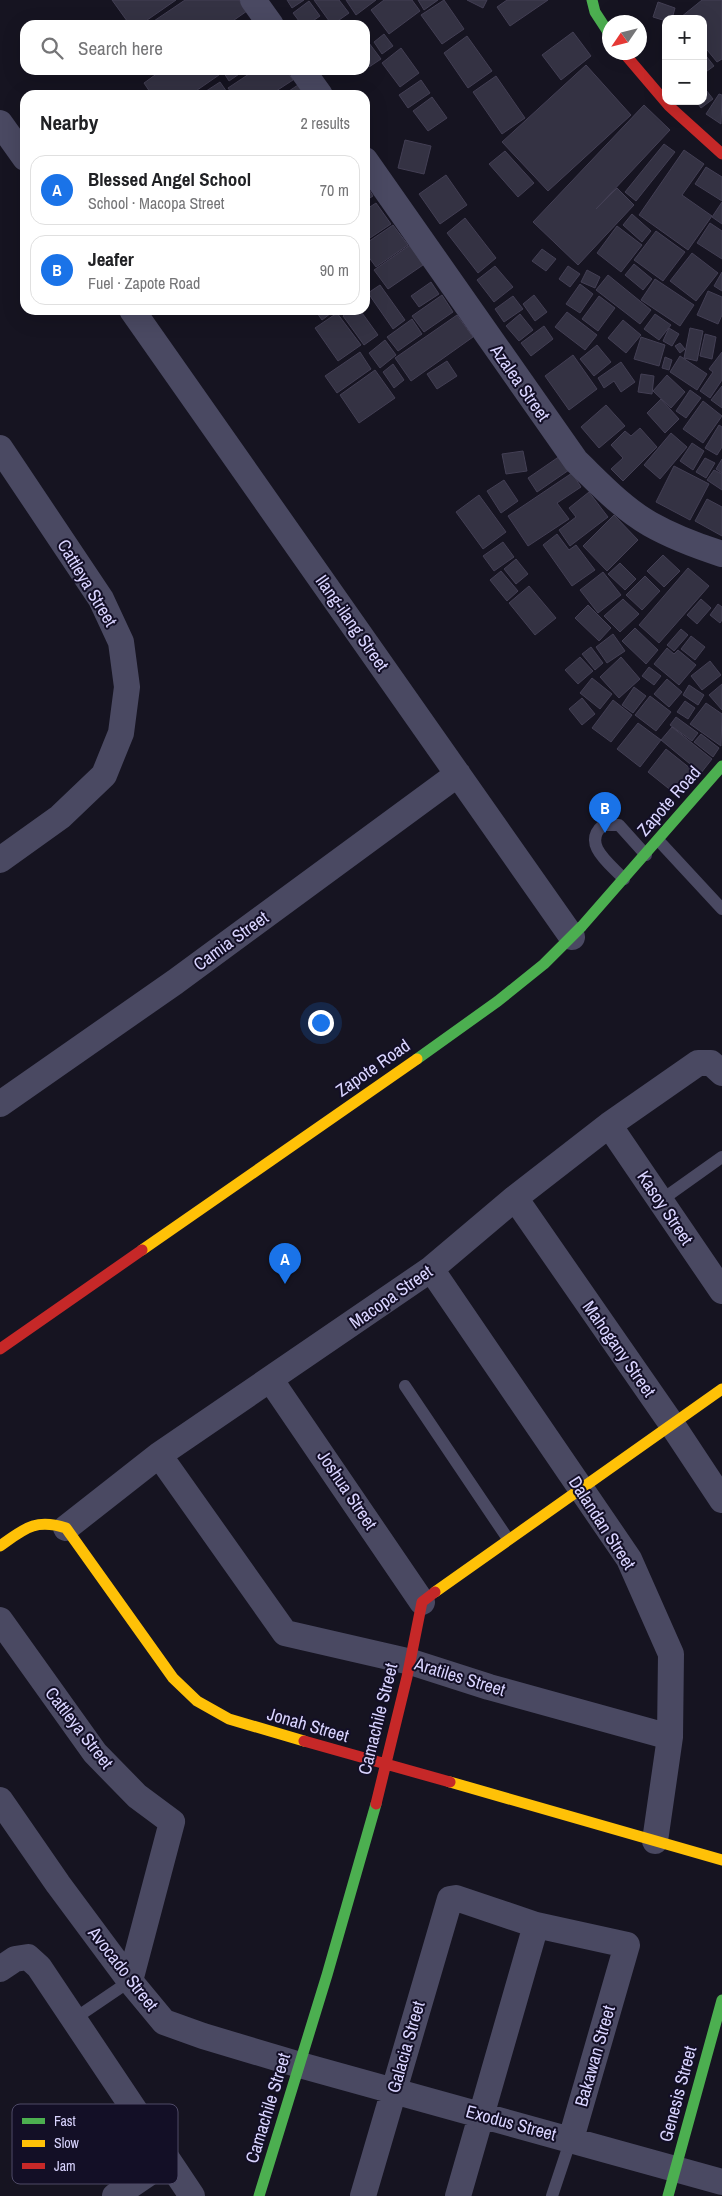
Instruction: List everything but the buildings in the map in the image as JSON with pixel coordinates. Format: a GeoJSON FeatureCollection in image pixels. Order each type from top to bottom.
{"type":"FeatureCollection","features":[{"type":"Feature","properties":{"kind":"street"},"geometry":{"type":"LineString","coordinates":[[253,0],[267,20]]}},
{"type":"Feature","properties":{"kind":"street"},"geometry":{"type":"LineString","coordinates":[[592,0],[595,12],[602,23]]}},
{"type":"Feature","properties":{"kind":"street"},"geometry":{"type":"LineString","coordinates":[[629,60],[664,101],[699,136],[722,154]]}},
{"type":"Feature","properties":{"kind":"street"},"geometry":{"type":"LineString","coordinates":[[306,75],[316,90]]}},
{"type":"Feature","properties":{"kind":"street"},"geometry":{"type":"LineString","coordinates":[[0,123],[20,151]]}},
{"type":"Feature","properties":{"kind":"street","name":"Azalea Street"},"geometry":{"type":"LineString","coordinates":[[370,167],[576,461],[609,493],[649,524],[687,542],[722,554]]}},
{"type":"Feature","properties":{"kind":"street","name":"Ilang-ilang Street"},"geometry":{"type":"LineString","coordinates":[[136,315],[572,936]]}},
{"type":"Feature","properties":{"kind":"street","name":"Cattleya Street"},"geometry":{"type":"LineString","coordinates":[[0,448],[101,599],[121,642],[127,687],[121,733],[104,775],[60,818],[0,860]]}},
{"type":"Feature","properties":{"kind":"street","name":"Zapote Road"},"geometry":{"type":"LineString","coordinates":[[0,1349],[498,1001],[544,964],[646,855],[722,766]]}},
{"type":"Feature","properties":{"kind":"street","name":"Camia Street"},"geometry":{"type":"LineString","coordinates":[[0,1104],[175,982],[458,774]]}},
{"type":"Feature","properties":{"kind":"street","name":"Macopa Street"},"geometry":{"type":"LineString","coordinates":[[66,1528],[159,1455],[431,1269],[515,1198],[609,1125],[698,1063],[716,1068]]}},
{"type":"Feature","properties":{"kind":"street","name":"Kasoy Street"},"geometry":{"type":"LineString","coordinates":[[609,1125],[722,1291]]}},
{"type":"Feature","properties":{"kind":"street","name":"Mahogany Street"},"geometry":{"type":"LineString","coordinates":[[515,1198],[722,1500]]}},
{"type":"Feature","properties":{"kind":"street","name":"Dalandan Street"},"geometry":{"type":"LineString","coordinates":[[431,1269],[629,1559],[671,1654],[670,1737],[655,1841]]}},
{"type":"Feature","properties":{"kind":"street","name":"Joshua Street"},"geometry":{"type":"LineString","coordinates":[[270,1379],[422,1602]]}},
{"type":"Feature","properties":{"kind":"street"},"geometry":{"type":"LineString","coordinates":[[422,1602],[671,1423],[722,1389]]}},
{"type":"Feature","properties":{"kind":"street","name":"Aratiles Street"},"geometry":{"type":"LineString","coordinates":[[159,1455],[285,1633],[411,1662],[489,1687],[670,1737]]}},
{"type":"Feature","properties":{"kind":"street"},"geometry":{"type":"LineString","coordinates":[[0,1546],[33,1523],[53,1523],[66,1528]]}},
{"type":"Feature","properties":{"kind":"street","name":"Jonah Street"},"geometry":{"type":"LineString","coordinates":[[66,1528],[173,1678],[197,1701],[228,1719],[385,1766],[722,1860]]}},
{"type":"Feature","properties":{"kind":"street","name":"Camachile Street"},"geometry":{"type":"LineString","coordinates":[[259,2196],[300,2065],[360,1859],[411,1662],[422,1602]]}},
{"type":"Feature","properties":{"kind":"street","name":"Cattleya Street"},"geometry":{"type":"LineString","coordinates":[[0,1620],[95,1753],[137,1796],[172,1822],[130,1981]]}},
{"type":"Feature","properties":{"kind":"street","name":"Avocado Street"},"geometry":{"type":"LineString","coordinates":[[0,1800],[58,1884],[130,1981],[164,2022],[203,2036],[300,2065]]}},
{"type":"Feature","properties":{"kind":"street","name":"Galacia Street"},"geometry":{"type":"LineString","coordinates":[[363,2196],[450,1899],[456,1898],[536,1925]]}},
{"type":"Feature","properties":{"kind":"street"},"geometry":{"type":"LineString","coordinates":[[458,2196],[536,1925]]}},
{"type":"Feature","properties":{"kind":"street","name":"Bakawan Street"},"geometry":{"type":"LineString","coordinates":[[536,1925],[628,1945],[571,2139]]}},
{"type":"Feature","properties":{"kind":"street"},"geometry":{"type":"LineString","coordinates":[[0,1970],[15,1959],[28,1957],[40,1967],[131,2104]]}},
{"type":"Feature","properties":{"kind":"street","name":"Genesis Street"},"geometry":{"type":"LineString","coordinates":[[668,2196],[722,2000]]}},
{"type":"Feature","properties":{"kind":"street","name":"Exodus Street"},"geometry":{"type":"LineString","coordinates":[[300,2065],[722,2182]]}},
{"type":"Feature","properties":{"kind":"street"},"geometry":{"type":"LineString","coordinates":[[178,2175],[192,2196]]}},
{"type":"Feature","properties":{"kind":"street"},"geometry":{"type":"LineString","coordinates":[[115,2196],[133,2184]]}},
{"type":"Feature","properties":{"kind":"lane"},"geometry":{"type":"LineString","coordinates":[[624,879],[595,845],[594,837],[598,830],[603,825],[611,823],[619,825],[646,855]]}},
{"type":"Feature","properties":{"kind":"lane"},"geometry":{"type":"LineString","coordinates":[[658,841],[722,909]]}},
{"type":"Feature","properties":{"kind":"lane"},"geometry":{"type":"LineString","coordinates":[[660,1201],[722,1157]]}},
{"type":"Feature","properties":{"kind":"lane"},"geometry":{"type":"LineString","coordinates":[[405,1386],[508,1539]]}},
{"type":"Feature","properties":{"kind":"lane"},"geometry":{"type":"LineString","coordinates":[[74,2019],[130,1981]]}},
{"type":"Feature","properties":{"kind":"lane","name":"Bakawan Street"},"geometry":{"type":"LineString","coordinates":[[552,2196],[571,2139]]}},
{"type":"Feature","properties":{"kind":"traffic: fast"},"geometry":{"type":"LineString","coordinates":[[592,0],[595,12],[602,23]]}},
{"type":"Feature","properties":{"kind":"traffic: fast"},"geometry":{"type":"LineString","coordinates":[[417,1059],[498,1001],[544,964],[582,926],[722,766]]}},
{"type":"Feature","properties":{"kind":"traffic: fast"},"geometry":{"type":"LineString","coordinates":[[259,2196],[327,1975],[376,1804]]}},
{"type":"Feature","properties":{"kind":"traffic: fast"},"geometry":{"type":"LineString","coordinates":[[668,2196],[722,2000]]}},
{"type":"Feature","properties":{"kind":"traffic: slow"},"geometry":{"type":"LineString","coordinates":[[142,1250],[417,1059]]}},
{"type":"Feature","properties":{"kind":"traffic: slow"},"geometry":{"type":"LineString","coordinates":[[435,1592],[722,1389]]}},
{"type":"Feature","properties":{"kind":"traffic: slow"},"geometry":{"type":"LineString","coordinates":[[0,1546],[30,1527],[46,1524],[66,1528],[173,1678],[197,1701],[229,1719],[304,1741]]}},
{"type":"Feature","properties":{"kind":"traffic: slow"},"geometry":{"type":"LineString","coordinates":[[450,1782],[722,1860]]}},
{"type":"Feature","properties":{"kind":"traffic: jam"},"geometry":{"type":"LineString","coordinates":[[630,60],[669,106],[722,154]]}},
{"type":"Feature","properties":{"kind":"traffic: jam"},"geometry":{"type":"LineString","coordinates":[[0,1349],[142,1250]]}},
{"type":"Feature","properties":{"kind":"traffic: jam"},"geometry":{"type":"LineString","coordinates":[[376,1804],[407,1677],[422,1602],[435,1592]]}},
{"type":"Feature","properties":{"kind":"traffic: jam"},"geometry":{"type":"LineString","coordinates":[[304,1741],[450,1782]]}},
{"type":"Feature","properties":{"kind":"place","name":"Jeafer"},"geometry":{"type":"Point","coordinates":[605,833]}},
{"type":"Feature","properties":{"kind":"place","name":"Blessed Angel School"},"geometry":{"type":"Point","coordinates":[285,1284]}}]}
